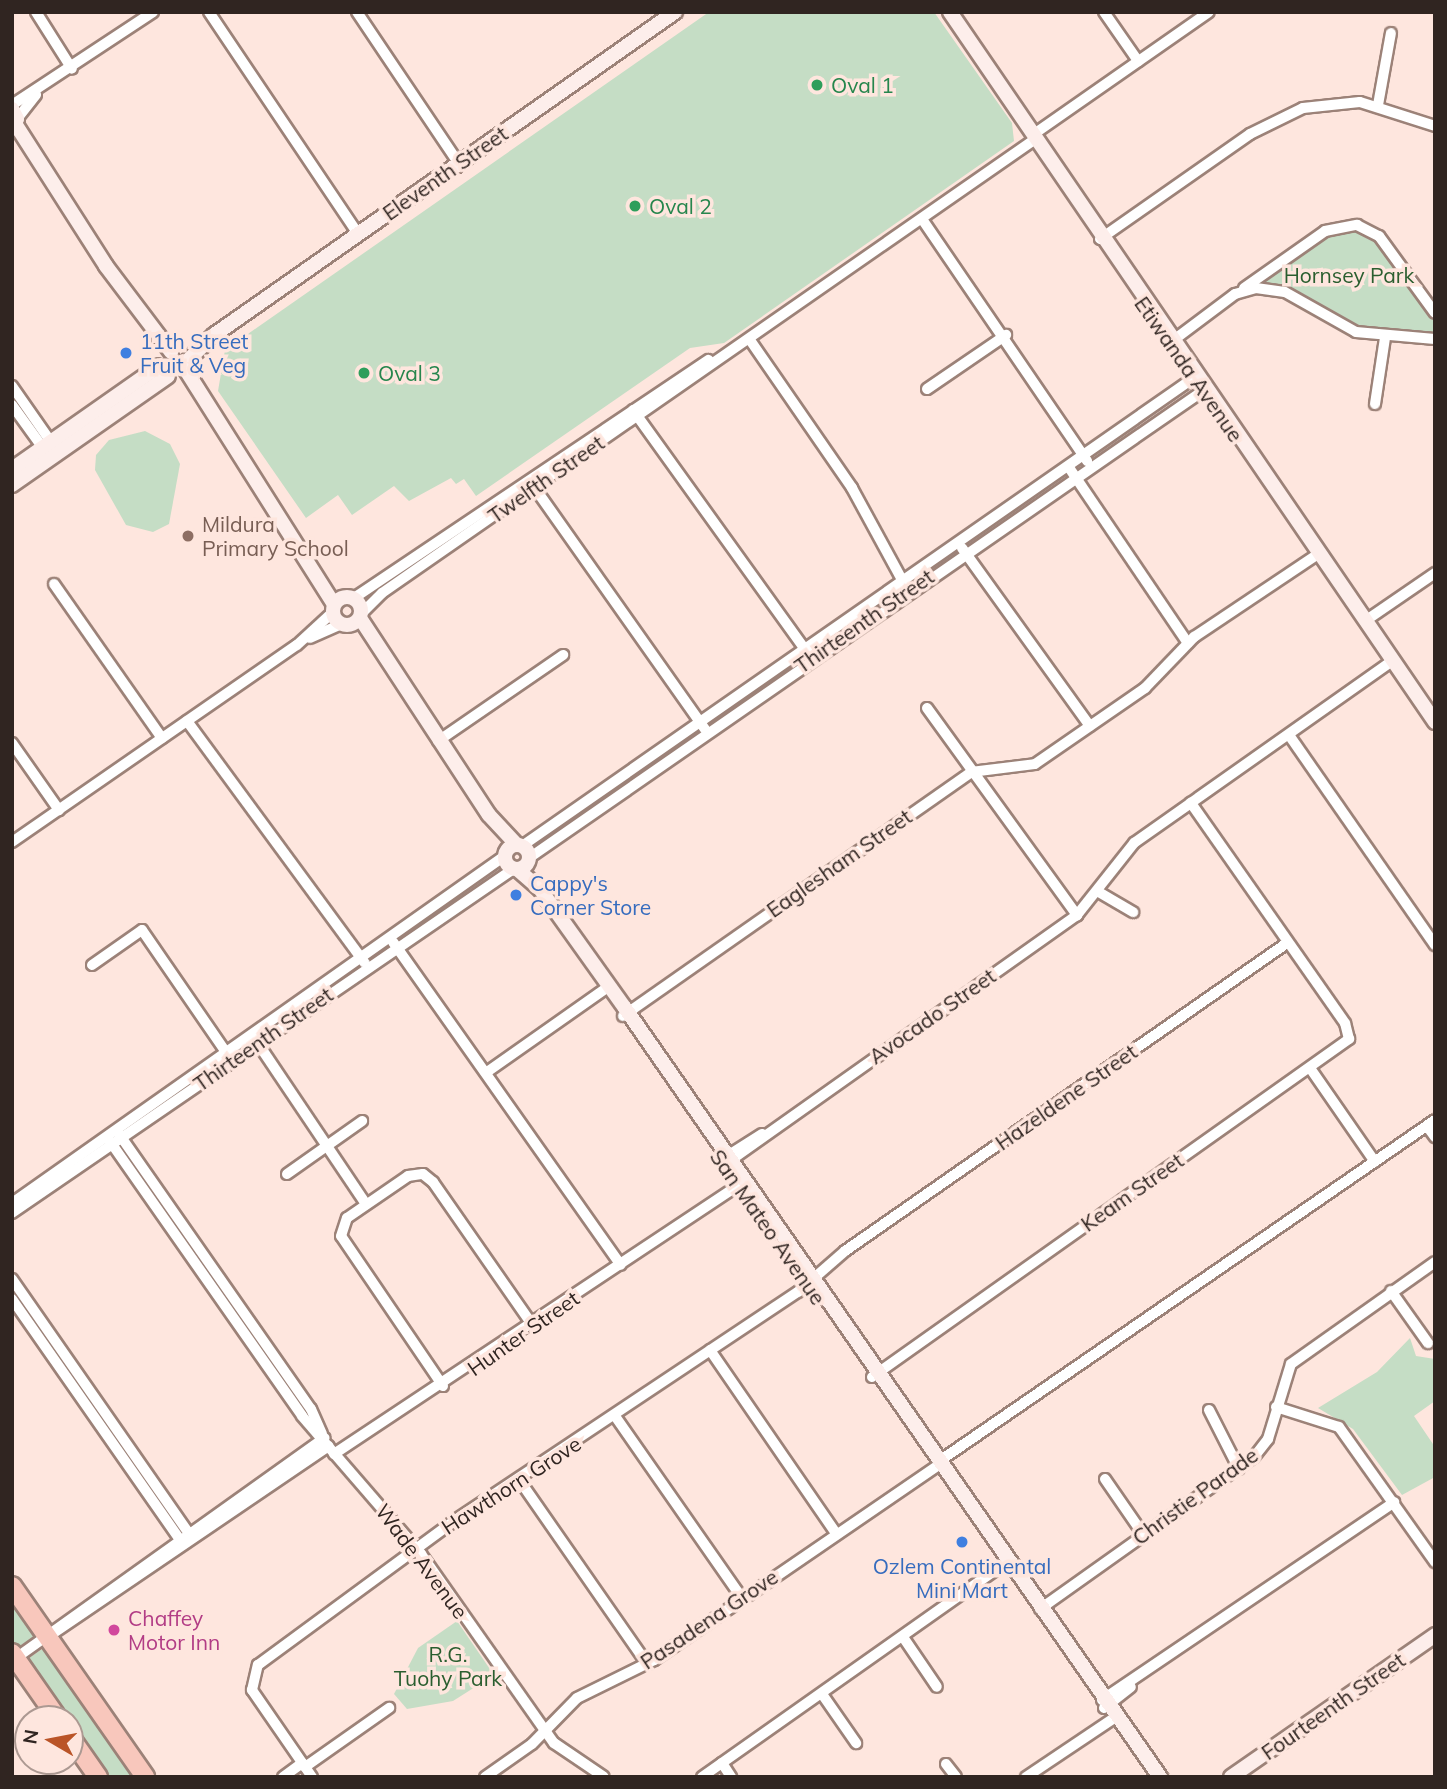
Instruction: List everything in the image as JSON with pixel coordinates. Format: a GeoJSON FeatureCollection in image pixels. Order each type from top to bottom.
{"type":"FeatureCollection","features":[{"type":"Feature","properties":{"kind":"highway"},"geometry":{"type":"LineString","coordinates":[[12,1586],[145,1777]]}},
{"type":"Feature","properties":{"kind":"highway"},"geometry":{"type":"LineString","coordinates":[[13,1655],[48,1705]]}},
{"type":"Feature","properties":{"kind":"highway"},"geometry":{"type":"LineString","coordinates":[[84,1757],[98,1777]]}},
{"type":"Feature","properties":{"kind":"street"},"geometry":{"type":"LineString","coordinates":[[36,12],[74,67]]}},
{"type":"Feature","properties":{"kind":"street"},"geometry":{"type":"LineString","coordinates":[[14,121],[38,92],[153,12]]}},
{"type":"Feature","properties":{"kind":"street"},"geometry":{"type":"LineString","coordinates":[[207,12],[361,232]]}},
{"type":"Feature","properties":{"kind":"street"},"geometry":{"type":"LineString","coordinates":[[357,12],[461,162]]}},
{"type":"Feature","properties":{"kind":"street","name":"Eleventh Street"},"geometry":{"type":"LineString","coordinates":[[12,469],[49,448],[172,364],[676,12]]}},
{"type":"Feature","properties":{"kind":"street","name":"Etiwanda Avenue"},"geometry":{"type":"LineString","coordinates":[[950,12],[1035,136],[1100,240],[1435,722]]}},
{"type":"Feature","properties":{"kind":"street"},"geometry":{"type":"LineString","coordinates":[[1104,12],[1138,61]]}},
{"type":"Feature","properties":{"kind":"street","name":"Twelfth Street"},"geometry":{"type":"LineString","coordinates":[[12,842],[297,645],[346,616],[635,413],[703,362],[735,350],[750,340],[1209,12]]}},
{"type":"Feature","properties":{"kind":"street"},"geometry":{"type":"LineString","coordinates":[[1378,105],[1391,33]]}},
{"type":"Feature","properties":{"kind":"street"},"geometry":{"type":"LineString","coordinates":[[1100,240],[1277,119],[1323,104],[1378,105],[1435,126]]}},
{"type":"Feature","properties":{"kind":"street","name":"San Mateo Avenue"},"geometry":{"type":"LineString","coordinates":[[14,121],[32,159],[148,324],[172,364],[313,563],[346,616],[378,654],[873,1372],[1060,1637],[1152,1777]]}},
{"type":"Feature","properties":{"kind":"street"},"geometry":{"type":"LineString","coordinates":[[924,217],[1091,458]]}},
{"type":"Feature","properties":{"kind":"street"},"geometry":{"type":"LineString","coordinates":[[1169,340],[1325,231],[1357,225],[1379,236],[1435,313]]}},
{"type":"Feature","properties":{"kind":"street"},"geometry":{"type":"LineString","coordinates":[[1235,294],[1256,288],[1285,292],[1344,327],[1385,338],[1435,339]]}},
{"type":"Feature","properties":{"kind":"street"},"geometry":{"type":"LineString","coordinates":[[927,389],[1006,335]]}},
{"type":"Feature","properties":{"kind":"street"},"geometry":{"type":"LineString","coordinates":[[1375,404],[1385,338]]}},
{"type":"Feature","properties":{"kind":"street"},"geometry":{"type":"LineString","coordinates":[[750,340],[852,488],[899,570],[910,584]]}},
{"type":"Feature","properties":{"kind":"street","name":"Thirteenth Street"},"geometry":{"type":"LineString","coordinates":[[1091,458],[1195,377]]}},
{"type":"Feature","properties":{"kind":"street"},"geometry":{"type":"LineString","coordinates":[[12,386],[15,402],[49,448]]}},
{"type":"Feature","properties":{"kind":"street","name":"Thirteenth Street"},"geometry":{"type":"LineString","coordinates":[[12,1213],[114,1138],[1069,473],[1204,390]]}},
{"type":"Feature","properties":{"kind":"street"},"geometry":{"type":"LineString","coordinates":[[635,413],[805,657]]}},
{"type":"Feature","properties":{"kind":"street","name":"Eleventh Street"},"geometry":{"type":"LineString","coordinates":[[12,485],[49,448]]}},
{"type":"Feature","properties":{"kind":"street"},"geometry":{"type":"LineString","coordinates":[[1069,473],[1188,643]]}},
{"type":"Feature","properties":{"kind":"street"},"geometry":{"type":"LineString","coordinates":[[532,484],[701,729]]}},
{"type":"Feature","properties":{"kind":"street","name":"Twelfth Street"},"geometry":{"type":"LineString","coordinates":[[351,597],[532,484]]}},
{"type":"Feature","properties":{"kind":"street"},"geometry":{"type":"LineString","coordinates":[[965,546],[1090,726],[1149,684],[1188,643],[1317,552]]}},
{"type":"Feature","properties":{"kind":"street","name":"San Mateo Avenue"},"geometry":{"type":"LineString","coordinates":[[313,563],[351,597]]}},
{"type":"Feature","properties":{"kind":"street"},"geometry":{"type":"LineString","coordinates":[[1365,621],[1435,573]]}},
{"type":"Feature","properties":{"kind":"street"},"geometry":{"type":"LineString","coordinates":[[54,584],[162,738]]}},
{"type":"Feature","properties":{"kind":"street"},"geometry":{"type":"LineString","coordinates":[[346,616],[351,597]]}},
{"type":"Feature","properties":{"kind":"street"},"geometry":{"type":"LineString","coordinates":[[346,616],[351,597]]}},
{"type":"Feature","properties":{"kind":"street"},"geometry":{"type":"LineString","coordinates":[[438,741],[563,655]]}},
{"type":"Feature","properties":{"kind":"street","name":"Avocado Street"},"geometry":{"type":"LineString","coordinates":[[726,1160],[1077,915],[1125,851],[1394,663]]}},
{"type":"Feature","properties":{"kind":"street"},"geometry":{"type":"LineString","coordinates":[[926,708],[1077,915]]}},
{"type":"Feature","properties":{"kind":"street"},"geometry":{"type":"LineString","coordinates":[[190,719],[362,965]]}},
{"type":"Feature","properties":{"kind":"street","name":"Eaglesham Street"},"geometry":{"type":"LineString","coordinates":[[624,1012],[971,772],[1028,766],[1090,726]]}},
{"type":"Feature","properties":{"kind":"street"},"geometry":{"type":"LineString","coordinates":[[1289,735],[1435,945]]}},
{"type":"Feature","properties":{"kind":"street"},"geometry":{"type":"LineString","coordinates":[[12,743],[59,810]]}},
{"type":"Feature","properties":{"kind":"street"},"geometry":{"type":"LineString","coordinates":[[1191,803],[1287,943]]}},
{"type":"Feature","properties":{"kind":"street","name":"Thirteenth Street"},"geometry":{"type":"LineString","coordinates":[[396,941],[518,857]]}},
{"type":"Feature","properties":{"kind":"street"},"geometry":{"type":"LineString","coordinates":[[1097,891],[1133,912]]}},
{"type":"Feature","properties":{"kind":"street"},"geometry":{"type":"LineString","coordinates":[[92,965],[142,930],[230,1057]]}},
{"type":"Feature","properties":{"kind":"street"},"geometry":{"type":"LineString","coordinates":[[396,941],[621,1265]]}},
{"type":"Feature","properties":{"kind":"street","name":"Keam Street"},"geometry":{"type":"LineString","coordinates":[[873,1372],[1310,1068],[1350,1035],[1287,943]]}},
{"type":"Feature","properties":{"kind":"street","name":"Hazeldene Street"},"geometry":{"type":"LineString","coordinates":[[809,1279],[845,1251],[1287,943]]}},
{"type":"Feature","properties":{"kind":"street"},"geometry":{"type":"LineString","coordinates":[[486,1072],[608,987]]}},
{"type":"Feature","properties":{"kind":"street"},"geometry":{"type":"LineString","coordinates":[[253,1041],[366,1204]]}},
{"type":"Feature","properties":{"kind":"street"},"geometry":{"type":"LineString","coordinates":[[1310,1068],[1375,1162]]}},
{"type":"Feature","properties":{"kind":"street"},"geometry":{"type":"LineString","coordinates":[[287,1174],[362,1121]]}},
{"type":"Feature","properties":{"kind":"street"},"geometry":{"type":"LineString","coordinates":[[1431,1123],[1435,1137]]}},
{"type":"Feature","properties":{"kind":"street","name":"Pasadena Grove"},"geometry":{"type":"LineString","coordinates":[[485,1777],[597,1685],[647,1664],[1431,1123]]}},
{"type":"Feature","properties":{"kind":"street","name":"Thirteenth Street"},"geometry":{"type":"LineString","coordinates":[[12,1203],[114,1138]]}},
{"type":"Feature","properties":{"kind":"street","name":"Wade Avenue"},"geometry":{"type":"LineString","coordinates":[[114,1138],[329,1446],[416,1550],[544,1730],[604,1777]]}},
{"type":"Feature","properties":{"kind":"street"},"geometry":{"type":"LineString","coordinates":[[443,1386],[341,1236],[343,1222],[408,1175],[428,1177],[533,1326]]}},
{"type":"Feature","properties":{"kind":"street","name":"Hunter Street"},"geometry":{"type":"LineString","coordinates":[[13,1655],[47,1636],[66,1630],[186,1540],[329,1446],[443,1386],[741,1181]]}},
{"type":"Feature","properties":{"kind":"street","name":"Christie Parade"},"geometry":{"type":"LineString","coordinates":[[1039,1607],[1239,1469],[1264,1446],[1276,1407],[1297,1358],[1435,1262]]}},
{"type":"Feature","properties":{"kind":"street"},"geometry":{"type":"LineString","coordinates":[[12,1279],[186,1540]]}},
{"type":"Feature","properties":{"kind":"street","name":"Hawthorn Grove"},"geometry":{"type":"LineString","coordinates":[[304,1765],[252,1690],[250,1676],[416,1550],[615,1416],[809,1279]]}},
{"type":"Feature","properties":{"kind":"street"},"geometry":{"type":"LineString","coordinates":[[1391,1292],[1428,1343]]}},
{"type":"Feature","properties":{"kind":"street"},"geometry":{"type":"LineString","coordinates":[[12,1299],[186,1540]]}},
{"type":"Feature","properties":{"kind":"street"},"geometry":{"type":"LineString","coordinates":[[709,1350],[836,1533]]}},
{"type":"Feature","properties":{"kind":"street"},"geometry":{"type":"LineString","coordinates":[[1276,1407],[1339,1427],[1435,1562]]}},
{"type":"Feature","properties":{"kind":"street"},"geometry":{"type":"LineString","coordinates":[[1209,1410],[1239,1469]]}},
{"type":"Feature","properties":{"kind":"street"},"geometry":{"type":"LineString","coordinates":[[615,1416],[742,1598]]}},
{"type":"Feature","properties":{"kind":"street"},"geometry":{"type":"LineString","coordinates":[[1105,1479],[1143,1534]]}},
{"type":"Feature","properties":{"kind":"street"},"geometry":{"type":"LineString","coordinates":[[520,1481],[647,1664]]}},
{"type":"Feature","properties":{"kind":"street"},"geometry":{"type":"LineString","coordinates":[[1026,1777],[1144,1675],[1394,1502]]}},
{"type":"Feature","properties":{"kind":"street"},"geometry":{"type":"LineString","coordinates":[[702,1777],[1009,1564]]}},
{"type":"Feature","properties":{"kind":"street","name":"Fourteenth Street"},"geometry":{"type":"LineString","coordinates":[[1231,1777],[1435,1635]]}},
{"type":"Feature","properties":{"kind":"street"},"geometry":{"type":"LineString","coordinates":[[903,1637],[937,1687]]}},
{"type":"Feature","properties":{"kind":"street"},"geometry":{"type":"LineString","coordinates":[[821,1694],[856,1743]]}},
{"type":"Feature","properties":{"kind":"street","name":"San Mateo Avenue"},"geometry":{"type":"LineString","coordinates":[[1108,1708],[1160,1777]]}},
{"type":"Feature","properties":{"kind":"street"},"geometry":{"type":"LineString","coordinates":[[283,1777],[389,1709]]}},
{"type":"Feature","properties":{"kind":"street"},"geometry":{"type":"LineString","coordinates":[[722,1763],[731,1777]]}},
{"type":"Feature","properties":{"kind":"street"},"geometry":{"type":"LineString","coordinates":[[946,1764],[957,1777]]}},
{"type":"Feature","properties":{"kind":"street"},"geometry":{"type":"LineString","coordinates":[[304,1765],[312,1777]]}},
{"type":"Feature","properties":{"kind":"green space"},"geometry":{"type":"Polygon","coordinates":[[[709,12],[934,12],[1012,123],[1014,141],[724,343],[690,348],[476,496],[464,479],[456,484],[451,478],[409,501],[394,486],[352,515],[338,495],[306,518],[218,391],[225,350],[709,12]]]}},
{"type":"Feature","properties":{"kind":"green space","name":"Hornsey Park"},"geometry":{"type":"Polygon","coordinates":[[[1353,229],[1375,238],[1393,261],[1435,321],[1435,335],[1364,330],[1293,291],[1262,283],[1327,235],[1353,229]]]}},
{"type":"Feature","properties":{"kind":"green space"},"geometry":{"type":"Polygon","coordinates":[[[145,431],[170,444],[180,464],[169,524],[153,532],[126,525],[95,470],[96,455],[109,440],[145,431]]]}},
{"type":"Feature","properties":{"kind":"green space"},"geometry":{"type":"Polygon","coordinates":[[[1410,1338],[1416,1356],[1435,1359],[1435,1401],[1414,1416],[1435,1447],[1435,1477],[1402,1495],[1353,1429],[1318,1408],[1377,1372],[1410,1338]]]}},
{"type":"Feature","properties":{"kind":"green space"},"geometry":{"type":"Polygon","coordinates":[[[12,1595],[37,1635],[17,1648],[12,1644],[12,1595]]]}},
{"type":"Feature","properties":{"kind":"green space","name":"R.G. Tuohy Park"},"geometry":{"type":"Polygon","coordinates":[[[457,1621],[494,1675],[453,1701],[407,1709],[394,1694],[418,1648],[457,1621]]]}},
{"type":"Feature","properties":{"kind":"green space"},"geometry":{"type":"Polygon","coordinates":[[[45,1647],[139,1777],[104,1777],[84,1747],[84,1705],[56,1705],[26,1660],[45,1647]]]}},
{"type":"Feature","properties":{"kind":"place","name":"Oval 1"},"geometry":{"type":"Point","coordinates":[817,85]}},
{"type":"Feature","properties":{"kind":"place","name":"Oval 2"},"geometry":{"type":"Point","coordinates":[635,206]}},
{"type":"Feature","properties":{"kind":"place","name":"11th Street Fruit & Veg"},"geometry":{"type":"Point","coordinates":[126,353]}},
{"type":"Feature","properties":{"kind":"place","name":"Oval 3"},"geometry":{"type":"Point","coordinates":[364,373]}},
{"type":"Feature","properties":{"kind":"place","name":"Mildura Primary School"},"geometry":{"type":"Point","coordinates":[188,536]}},
{"type":"Feature","properties":{"kind":"place","name":"Cappy's Corner Store"},"geometry":{"type":"Point","coordinates":[516,895]}},
{"type":"Feature","properties":{"kind":"place","name":"Ozlem Continental Mini Mart"},"geometry":{"type":"Point","coordinates":[962,1542]}},
{"type":"Feature","properties":{"kind":"place","name":"Chaffey Motor Inn"},"geometry":{"type":"Point","coordinates":[114,1630]}}]}
